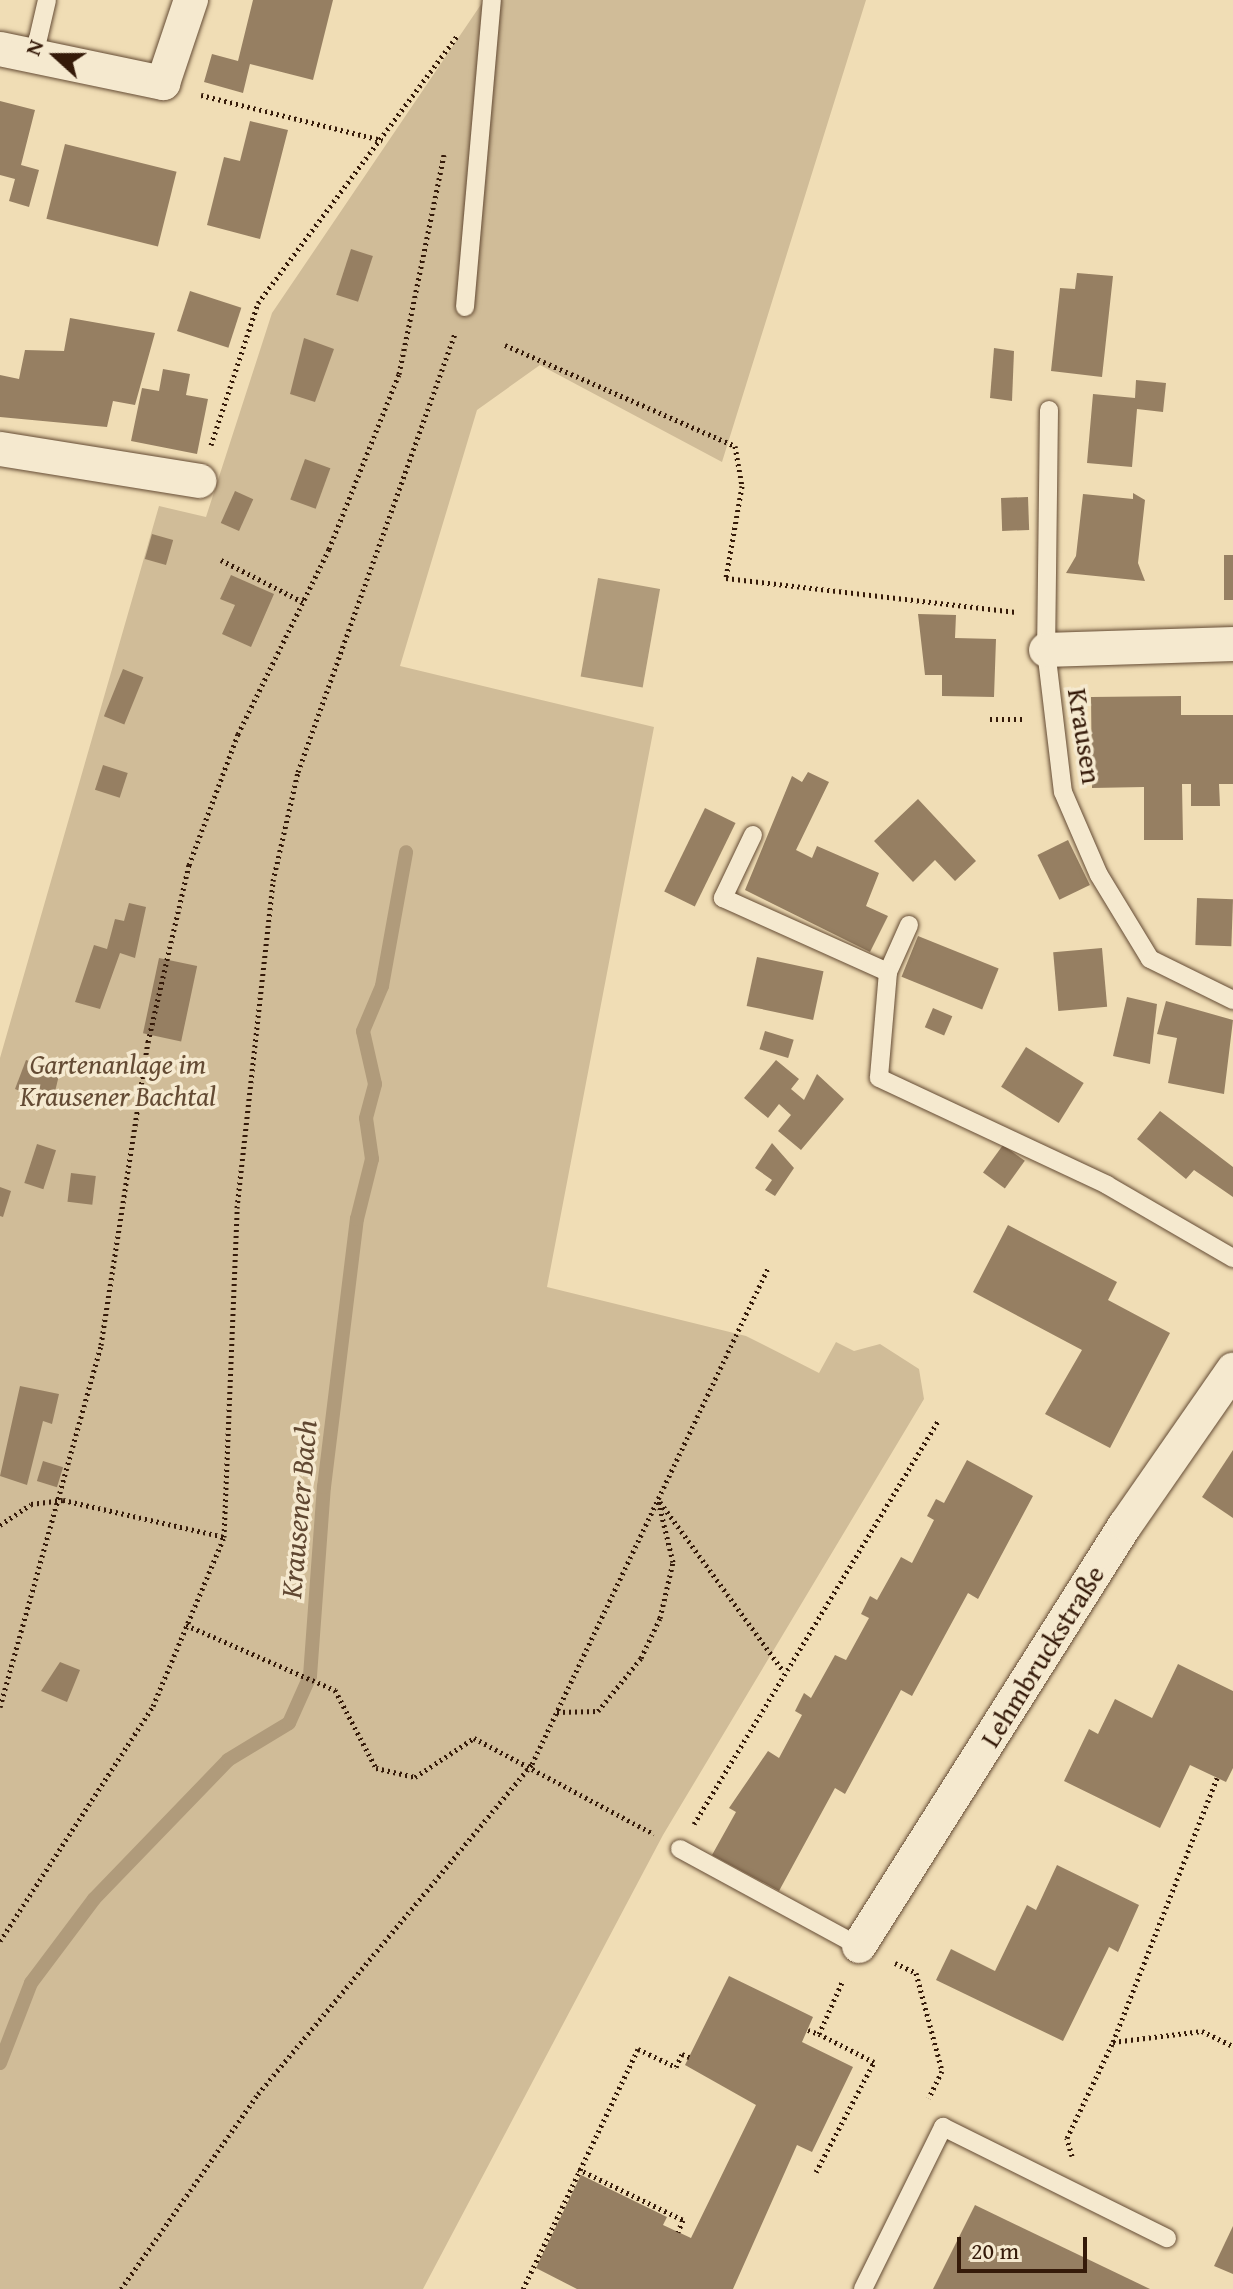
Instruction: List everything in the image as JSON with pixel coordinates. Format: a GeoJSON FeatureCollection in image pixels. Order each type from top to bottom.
{"type":"FeatureCollection","features":[{"type":"Feature","properties":{"kind":"street"},"geometry":{"type":"LineString","coordinates":[[0,49],[163,83],[191,0]]}},
{"type":"Feature","properties":{"kind":"street"},"geometry":{"type":"LineString","coordinates":[[0,449],[199,481]]}},
{"type":"Feature","properties":{"kind":"street"},"geometry":{"type":"LineString","coordinates":[[1046,650],[1233,644]]}},
{"type":"Feature","properties":{"kind":"street","name":"Lehmbruckstraße"},"geometry":{"type":"LineString","coordinates":[[859,1946],[1126,1524],[1233,1370]]}},
{"type":"Feature","properties":{"kind":"lane"},"geometry":{"type":"LineString","coordinates":[[34,56],[47,0]]}},
{"type":"Feature","properties":{"kind":"lane"},"geometry":{"type":"LineString","coordinates":[[465,307],[492,0]]}},
{"type":"Feature","properties":{"kind":"lane","name":"Krausen"},"geometry":{"type":"LineString","coordinates":[[1049,410],[1046,650],[1063,792],[1099,875],[1150,959],[1233,1000]]}},
{"type":"Feature","properties":{"kind":"lane"},"geometry":{"type":"LineString","coordinates":[[753,835],[723,898],[888,972]]}},
{"type":"Feature","properties":{"kind":"lane"},"geometry":{"type":"LineString","coordinates":[[909,925],[888,972],[879,1078],[1107,1185],[1233,1258]]}},
{"type":"Feature","properties":{"kind":"lane"},"geometry":{"type":"LineString","coordinates":[[680,1849],[859,1946]]}},
{"type":"Feature","properties":{"kind":"lane"},"geometry":{"type":"LineString","coordinates":[[863,2289],[943,2127],[1167,2238]]}},
{"type":"Feature","properties":{"kind":"path"},"geometry":{"type":"LineString","coordinates":[[199,481],[258,303],[465,25]]}},
{"type":"Feature","properties":{"kind":"path"},"geometry":{"type":"LineString","coordinates":[[195,94],[382,140]]}},
{"type":"Feature","properties":{"kind":"path"},"geometry":{"type":"LineString","coordinates":[[0,1707],[63,1500],[101,1345],[168,943],[223,770],[303,602],[399,374],[447,141]]}},
{"type":"Feature","properties":{"kind":"path"},"geometry":{"type":"LineString","coordinates":[[0,1941],[121,1763],[224,1537],[237,1208],[273,881],[298,772],[465,307]]}},
{"type":"Feature","properties":{"kind":"path"},"geometry":{"type":"LineString","coordinates":[[505,345],[735,446],[742,486],[726,578],[1045,615]]}},
{"type":"Feature","properties":{"kind":"path"},"geometry":{"type":"LineString","coordinates":[[221,560],[303,602]]}},
{"type":"Feature","properties":{"kind":"path"},"geometry":{"type":"LineString","coordinates":[[121,2289],[258,2094],[532,1764],[768,1268]]}},
{"type":"Feature","properties":{"kind":"path"},"geometry":{"type":"LineString","coordinates":[[186,1625],[335,1690],[376,1768],[415,1777],[474,1738],[532,1764],[680,1849],[782,1669],[938,1421]]}},
{"type":"Feature","properties":{"kind":"path"},"geometry":{"type":"LineString","coordinates":[[658,1499],[782,1669]]}},
{"type":"Feature","properties":{"kind":"path"},"geometry":{"type":"LineString","coordinates":[[557,1712],[598,1711],[641,1658],[660,1618],[673,1562],[658,1499]]}},
{"type":"Feature","properties":{"kind":"path"},"geometry":{"type":"LineString","coordinates":[[0,1525],[31,1504],[63,1500],[224,1537]]}},
{"type":"Feature","properties":{"kind":"path"},"geometry":{"type":"LineString","coordinates":[[1058,2185],[1075,2151],[1067,2138],[1113,2042],[1217,1778]]}},
{"type":"Feature","properties":{"kind":"path"},"geometry":{"type":"LineString","coordinates":[[819,2034],[859,1946]]}},
{"type":"Feature","properties":{"kind":"path"},"geometry":{"type":"LineString","coordinates":[[808,2030],[874,2062],[816,2172]]}},
{"type":"Feature","properties":{"kind":"path"},"geometry":{"type":"LineString","coordinates":[[1113,2042],[1202,2031],[1233,2046]]}},
{"type":"Feature","properties":{"kind":"path"},"geometry":{"type":"LineString","coordinates":[[523,2289],[638,2049],[676,2067],[682,2054],[689,2057]]}},
{"type":"Feature","properties":{"kind":"path"},"geometry":{"type":"LineString","coordinates":[[578,2169],[683,2220],[678,2232]]}},
{"type":"Feature","properties":{"kind":"green space","name":"Gartenanlage im Krausener Bachtal"},"geometry":{"type":"Polygon","coordinates":[[[484,0],[866,0],[722,462],[540,365],[477,410],[400,666],[654,727],[547,1287],[746,1336],[819,1373],[836,1342],[854,1351],[880,1344],[919,1369],[924,1399],[663,1835],[423,2289],[0,2289],[0,1058],[159,506],[206,517],[272,313],[484,0]]]}},
{"type":"Feature","properties":{"kind":"shaded area"},"geometry":{"type":"Polygon","coordinates":[[[598,578],[660,589],[643,687],[581,676],[598,578]]]}},
{"type":"Feature","properties":{"kind":"building"},"geometry":{"type":"Polygon","coordinates":[[[253,0],[333,0],[313,80],[250,64],[243,93],[204,82],[212,54],[238,61],[253,0]]]}},
{"type":"Feature","properties":{"kind":"building"},"geometry":{"type":"Polygon","coordinates":[[[0,101],[35,110],[21,165],[39,170],[29,207],[9,201],[15,179],[0,175],[0,101]]]}},
{"type":"Feature","properties":{"kind":"building"},"geometry":{"type":"Polygon","coordinates":[[[250,121],[288,130],[260,239],[207,225],[224,157],[240,161],[250,121]]]}},
{"type":"Feature","properties":{"kind":"building"},"geometry":{"type":"Polygon","coordinates":[[[65,144],[177,172],[158,247],[46,219],[65,144]]]}},
{"type":"Feature","properties":{"kind":"building"},"geometry":{"type":"Polygon","coordinates":[[[351,249],[373,256],[358,302],[336,295],[351,249]]]}},
{"type":"Feature","properties":{"kind":"building"},"geometry":{"type":"Polygon","coordinates":[[[1077,273],[1113,276],[1102,377],[1051,371],[1060,288],[1075,289],[1077,273]]]}},
{"type":"Feature","properties":{"kind":"building"},"geometry":{"type":"Polygon","coordinates":[[[190,291],[241,308],[228,348],[177,331],[190,291]]]}},
{"type":"Feature","properties":{"kind":"building"},"geometry":{"type":"Polygon","coordinates":[[[70,318],[155,333],[135,405],[113,401],[107,427],[0,417],[0,375],[19,379],[25,350],[64,351],[70,318]]]}},
{"type":"Feature","properties":{"kind":"building"},"geometry":{"type":"Polygon","coordinates":[[[304,338],[334,349],[315,402],[290,394],[304,338]]]}},
{"type":"Feature","properties":{"kind":"building"},"geometry":{"type":"Polygon","coordinates":[[[994,348],[1014,351],[1012,401],[990,398],[994,348]]]}},
{"type":"Feature","properties":{"kind":"building"},"geometry":{"type":"Polygon","coordinates":[[[163,369],[190,374],[186,395],[208,399],[197,454],[131,441],[142,388],[159,391],[163,369]]]}},
{"type":"Feature","properties":{"kind":"building"},"geometry":{"type":"Polygon","coordinates":[[[1136,380],[1166,383],[1163,412],[1137,409],[1132,467],[1087,463],[1093,394],[1135,398],[1136,380]]]}},
{"type":"Feature","properties":{"kind":"building"},"geometry":{"type":"Polygon","coordinates":[[[305,459],[330,468],[316,509],[290,499],[305,459]]]}},
{"type":"Feature","properties":{"kind":"building"},"geometry":{"type":"Polygon","coordinates":[[[235,491],[253,499],[239,531],[221,523],[235,491]]]}},
{"type":"Feature","properties":{"kind":"building"},"geometry":{"type":"Polygon","coordinates":[[[1133,493],[1145,500],[1138,563],[1145,581],[1066,573],[1076,556],[1083,494],[1133,499],[1133,493]]]}},
{"type":"Feature","properties":{"kind":"building"},"geometry":{"type":"Polygon","coordinates":[[[1028,497],[1029,530],[1002,531],[1001,498],[1028,497]]]}},
{"type":"Feature","properties":{"kind":"building"},"geometry":{"type":"Polygon","coordinates":[[[152,534],[173,540],[166,565],[145,559],[152,534]]]}},
{"type":"Feature","properties":{"kind":"building"},"geometry":{"type":"Polygon","coordinates":[[[1224,555],[1233,555],[1233,600],[1224,600],[1224,555]]]}},
{"type":"Feature","properties":{"kind":"building"},"geometry":{"type":"Polygon","coordinates":[[[231,575],[274,594],[251,647],[222,634],[235,605],[220,599],[231,575]]]}},
{"type":"Feature","properties":{"kind":"building"},"geometry":{"type":"Polygon","coordinates":[[[918,614],[956,615],[955,638],[996,639],[994,697],[942,696],[942,675],[925,675],[918,614]]]}},
{"type":"Feature","properties":{"kind":"building"},"geometry":{"type":"Polygon","coordinates":[[[123,669],[143,677],[124,725],[104,716],[123,669]]]}},
{"type":"Feature","properties":{"kind":"building"},"geometry":{"type":"Polygon","coordinates":[[[1181,696],[1181,715],[1233,715],[1233,784],[1219,784],[1220,806],[1191,806],[1191,784],[1182,784],[1183,840],[1144,840],[1144,787],[1092,788],[1091,697],[1181,696]]]}},
{"type":"Feature","properties":{"kind":"building"},"geometry":{"type":"Polygon","coordinates":[[[103,765],[128,773],[120,798],[95,790],[103,765]]]}},
{"type":"Feature","properties":{"kind":"building"},"geometry":{"type":"Polygon","coordinates":[[[808,772],[829,782],[796,850],[812,858],[817,846],[879,873],[866,906],[888,916],[870,952],[745,890],[792,776],[802,782],[808,772]]]}},
{"type":"Feature","properties":{"kind":"building"},"geometry":{"type":"Polygon","coordinates":[[[918,799],[976,861],[955,881],[935,860],[913,882],[874,841],[918,799]]]}},
{"type":"Feature","properties":{"kind":"building"},"geometry":{"type":"Polygon","coordinates":[[[705,808],[736,823],[695,906],[664,892],[705,808]]]}},
{"type":"Feature","properties":{"kind":"building"},"geometry":{"type":"Polygon","coordinates":[[[1068,840],[1090,885],[1059,900],[1037,855],[1068,840]]]}},
{"type":"Feature","properties":{"kind":"building"},"geometry":{"type":"Polygon","coordinates":[[[1197,898],[1233,899],[1231,946],[1195,945],[1197,898]]]}},
{"type":"Feature","properties":{"kind":"building"},"geometry":{"type":"Polygon","coordinates":[[[129,903],[146,907],[135,958],[120,953],[100,1009],[75,1002],[94,945],[107,949],[115,919],[124,921],[129,903]]]}},
{"type":"Feature","properties":{"kind":"building"},"geometry":{"type":"Polygon","coordinates":[[[918,936],[999,969],[982,1009],[902,977],[918,936]]]}},
{"type":"Feature","properties":{"kind":"building"},"geometry":{"type":"Polygon","coordinates":[[[1102,948],[1107,1007],[1058,1011],[1053,952],[1102,948]]]}},
{"type":"Feature","properties":{"kind":"building"},"geometry":{"type":"Polygon","coordinates":[[[757,957],[824,971],[813,1020],[747,1006],[757,957]]]}},
{"type":"Feature","properties":{"kind":"building"},"geometry":{"type":"Polygon","coordinates":[[[159,958],[197,966],[181,1041],[143,1033],[159,958]]]}},
{"type":"Feature","properties":{"kind":"building"},"geometry":{"type":"Polygon","coordinates":[[[1127,997],[1157,1004],[1150,1064],[1113,1056],[1127,997]]]}},
{"type":"Feature","properties":{"kind":"building"},"geometry":{"type":"Polygon","coordinates":[[[1166,1001],[1233,1020],[1224,1094],[1168,1083],[1177,1038],[1157,1034],[1166,1001]]]}},
{"type":"Feature","properties":{"kind":"building"},"geometry":{"type":"Polygon","coordinates":[[[933,1008],[952,1016],[944,1036],[925,1027],[933,1008]]]}},
{"type":"Feature","properties":{"kind":"building"},"geometry":{"type":"Polygon","coordinates":[[[765,1031],[794,1040],[788,1058],[759,1049],[765,1031]]]}},
{"type":"Feature","properties":{"kind":"building"},"geometry":{"type":"Polygon","coordinates":[[[1026,1047],[1084,1083],[1059,1123],[1001,1087],[1026,1047]]]}},
{"type":"Feature","properties":{"kind":"building"},"geometry":{"type":"Polygon","coordinates":[[[26,1060],[60,1071],[52,1104],[15,1089],[26,1060]]]}},
{"type":"Feature","properties":{"kind":"building"},"geometry":{"type":"Polygon","coordinates":[[[776,1060],[799,1079],[791,1089],[804,1100],[817,1074],[844,1099],[801,1150],[778,1131],[791,1115],[779,1104],[768,1118],[744,1098],[776,1060]]]}},
{"type":"Feature","properties":{"kind":"building"},"geometry":{"type":"Polygon","coordinates":[[[1160,1111],[1233,1167],[1233,1197],[1194,1170],[1186,1179],[1137,1139],[1160,1111]]]}},
{"type":"Feature","properties":{"kind":"building"},"geometry":{"type":"Polygon","coordinates":[[[772,1143],[794,1168],[775,1196],[765,1190],[772,1180],[755,1168],[772,1143]]]}},
{"type":"Feature","properties":{"kind":"building"},"geometry":{"type":"Polygon","coordinates":[[[37,1144],[56,1150],[43,1189],[24,1183],[37,1144]]]}},
{"type":"Feature","properties":{"kind":"building"},"geometry":{"type":"Polygon","coordinates":[[[1003,1145],[1025,1161],[1005,1188],[983,1173],[1003,1145]]]}},
{"type":"Feature","properties":{"kind":"building"},"geometry":{"type":"Polygon","coordinates":[[[71,1173],[96,1176],[92,1205],[67,1202],[71,1173]]]}},
{"type":"Feature","properties":{"kind":"building"},"geometry":{"type":"Polygon","coordinates":[[[0,1187],[11,1191],[3,1217],[0,1216],[0,1187]]]}},
{"type":"Feature","properties":{"kind":"building"},"geometry":{"type":"Polygon","coordinates":[[[1008,1225],[1117,1282],[1108,1300],[1170,1333],[1110,1448],[1045,1414],[1082,1350],[973,1292],[1008,1225]]]}},
{"type":"Feature","properties":{"kind":"building"},"geometry":{"type":"Polygon","coordinates":[[[20,1386],[59,1394],[52,1424],[43,1421],[27,1485],[0,1476],[20,1386]]]}},
{"type":"Feature","properties":{"kind":"building"},"geometry":{"type":"Polygon","coordinates":[[[1233,1450],[1233,1518],[1202,1497],[1233,1450]]]}},
{"type":"Feature","properties":{"kind":"building"},"geometry":{"type":"Polygon","coordinates":[[[967,1460],[1033,1496],[978,1599],[968,1593],[912,1696],[901,1690],[845,1794],[835,1788],[779,1891],[712,1855],[736,1812],[729,1808],[768,1751],[779,1758],[802,1715],[795,1711],[804,1693],[811,1698],[835,1655],[846,1660],[869,1618],[861,1614],[870,1596],[877,1600],[901,1557],[912,1563],[934,1520],[927,1516],[936,1499],[944,1503],[967,1460]]]}},
{"type":"Feature","properties":{"kind":"building"},"geometry":{"type":"Polygon","coordinates":[[[43,1461],[63,1467],[57,1487],[37,1481],[43,1461]]]}},
{"type":"Feature","properties":{"kind":"building"},"geometry":{"type":"Polygon","coordinates":[[[60,1662],[80,1670],[67,1702],[41,1691],[60,1662]]]}},
{"type":"Feature","properties":{"kind":"building"},"geometry":{"type":"Polygon","coordinates":[[[1178,1664],[1233,1691],[1233,1768],[1226,1782],[1190,1765],[1160,1828],[1064,1781],[1089,1729],[1098,1734],[1115,1699],[1152,1718],[1178,1664]]]}},
{"type":"Feature","properties":{"kind":"building"},"geometry":{"type":"Polygon","coordinates":[[[1057,1865],[1139,1905],[1118,1952],[1109,1947],[1063,2041],[936,1980],[951,1949],[995,1971],[1027,1905],[1036,1910],[1057,1865]]]}},
{"type":"Feature","properties":{"kind":"building"},"geometry":{"type":"Polygon","coordinates":[[[729,1976],[813,2017],[802,2042],[853,2067],[812,2152],[797,2145],[733,2289],[577,2289],[536,2268],[581,2175],[667,2217],[663,2225],[691,2238],[756,2105],[685,2065],[729,1976]]]}},
{"type":"Feature","properties":{"kind":"building"},"geometry":{"type":"Polygon","coordinates":[[[975,2205],[1150,2289],[933,2289],[975,2205]]]}},
{"type":"Feature","properties":{"kind":"building"},"geometry":{"type":"Polygon","coordinates":[[[1233,2226],[1233,2274],[1214,2266],[1233,2226]]]}},
{"type":"Feature","properties":{"kind":"waterway","name":"Krausener Bach"},"geometry":{"type":"LineString","coordinates":[[0,2063],[31,1983],[94,1899],[228,1760],[289,1723],[310,1676],[324,1487],[357,1219],[372,1159],[366,1118],[375,1084],[363,1031],[382,986],[406,852]]}}]}
